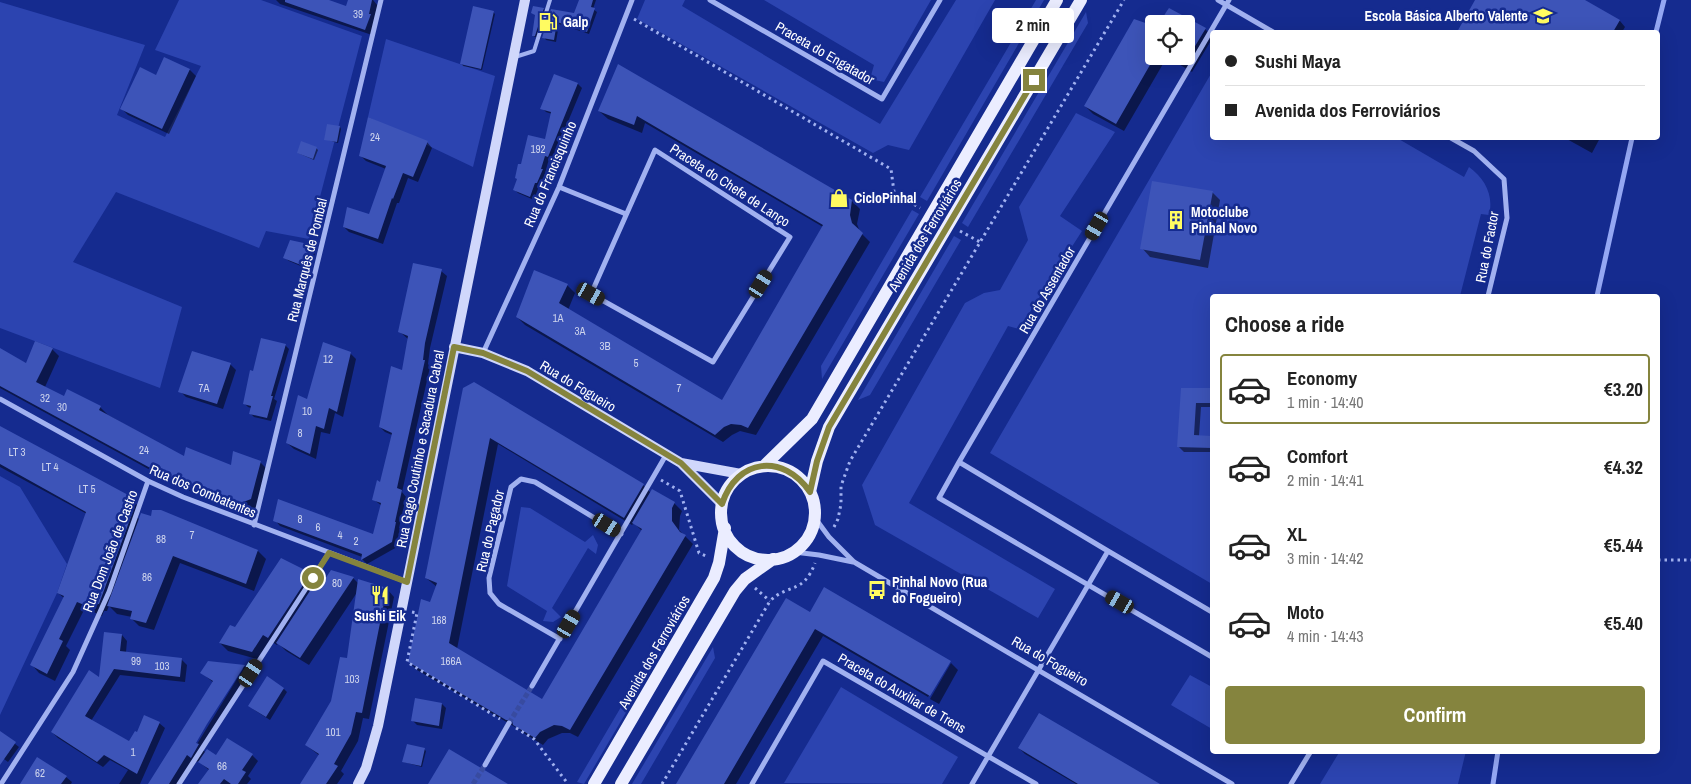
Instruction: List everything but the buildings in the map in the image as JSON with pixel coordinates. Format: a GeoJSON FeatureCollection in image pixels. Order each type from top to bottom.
{"type":"FeatureCollection","features":[{"type":"Feature","properties":{"kind":"main road","name":"Avenida dos Ferroviários"},"geometry":{"type":"LineString","coordinates":[[594,784],[714,578],[719,563],[724,528],[721,517],[722,504],[726,492],[732,482],[741,474],[752,468],[764,466],[812,419],[1057,0]]}},
{"type":"Feature","properties":{"kind":"main road","name":"Avenida dos Ferroviários"},"geometry":{"type":"LineString","coordinates":[[815,518],[810,492],[817,461],[829,427],[1081,0]]}},
{"type":"Feature","properties":{"kind":"main road"},"geometry":{"type":"LineString","coordinates":[[764,466],[778,467],[791,472],[802,480],[810,492]]}},
{"type":"Feature","properties":{"kind":"main road"},"geometry":{"type":"LineString","coordinates":[[724,528],[732,542],[743,552],[758,558],[773,559],[784,557],[794,552],[804,543],[811,531],[815,518]]}},
{"type":"Feature","properties":{"kind":"main road"},"geometry":{"type":"LineString","coordinates":[[621,784],[735,592],[745,579],[773,559]]}},
{"type":"Feature","properties":{"kind":"street","name":"Rua Marquês de Pombal"},"geometry":{"type":"LineString","coordinates":[[254,525],[381,0]]}},
{"type":"Feature","properties":{"kind":"street","name":"Rua Gago Coutinho e Sacadura Cabral"},"geometry":{"type":"LineString","coordinates":[[358,784],[366,768],[378,726],[525,0]]}},
{"type":"Feature","properties":{"kind":"street","name":"Rua do Francisquinho"},"geometry":{"type":"LineString","coordinates":[[483,353],[559,188],[632,0]]}},
{"type":"Feature","properties":{"kind":"street","name":"Praceta do Engatador"},"geometry":{"type":"LineString","coordinates":[[710,0],[882,99],[940,0]]}},
{"type":"Feature","properties":{"kind":"street"},"geometry":{"type":"LineString","coordinates":[[1218,0],[1228,2],[1270,30]]}},
{"type":"Feature","properties":{"kind":"street","name":"Rua do Assentador"},"geometry":{"type":"LineString","coordinates":[[1212,30],[1228,2]]}},
{"type":"Feature","properties":{"kind":"street","name":"Rua do Assentador"},"geometry":{"type":"LineString","coordinates":[[1210,33],[939,498],[1210,656]]}},
{"type":"Feature","properties":{"kind":"street","name":"Rua do Factor"},"geometry":{"type":"LineString","coordinates":[[1455,140],[1474,151],[1504,179],[1507,218],[1488,294]]}},
{"type":"Feature","properties":{"kind":"street","name":"Praceta do Chefe de Lanço"},"geometry":{"type":"LineString","coordinates":[[655,150],[790,237],[713,362],[591,294],[626,214],[655,150]]}},
{"type":"Feature","properties":{"kind":"street"},"geometry":{"type":"LineString","coordinates":[[559,188],[626,214]]}},
{"type":"Feature","properties":{"kind":"street","name":"Rua do Fogueiro"},"geometry":{"type":"LineString","coordinates":[[454,347],[483,353],[527,371],[681,463],[722,504]]}},
{"type":"Feature","properties":{"kind":"street","name":"Rua dos Combatentes"},"geometry":{"type":"LineString","coordinates":[[0,399],[148,481],[183,497],[407,582]]}},
{"type":"Feature","properties":{"kind":"street"},"geometry":{"type":"LineString","coordinates":[[532,686],[666,455]]}},
{"type":"Feature","properties":{"kind":"street"},"geometry":{"type":"LineString","coordinates":[[959,462],[1210,611]]}},
{"type":"Feature","properties":{"kind":"street","name":"Rua do Fogueiro"},"geometry":{"type":"LineString","coordinates":[[681,463],[741,474]]}},
{"type":"Feature","properties":{"kind":"street","name":"Rua do Pagador"},"geometry":{"type":"LineString","coordinates":[[560,639],[499,604],[490,593],[489,578],[511,487],[521,479],[535,482],[621,534]]}},
{"type":"Feature","properties":{"kind":"street","name":"Rua Dom João de Castro"},"geometry":{"type":"LineString","coordinates":[[1,784],[73,672],[109,592],[148,481]]}},
{"type":"Feature","properties":{"kind":"street"},"geometry":{"type":"LineString","coordinates":[[815,518],[829,537],[854,562]]}},
{"type":"Feature","properties":{"kind":"street"},"geometry":{"type":"LineString","coordinates":[[972,784],[1108,551]]}},
{"type":"Feature","properties":{"kind":"street"},"geometry":{"type":"LineString","coordinates":[[794,552],[854,562]]}},
{"type":"Feature","properties":{"kind":"street"},"geometry":{"type":"LineString","coordinates":[[179,784],[329,553]]}},
{"type":"Feature","properties":{"kind":"street","name":"Rua do Fogueiro"},"geometry":{"type":"LineString","coordinates":[[854,562],[1232,784]]}},
{"type":"Feature","properties":{"kind":"street","name":"Praceta do Auxiliar de Trens"},"geometry":{"type":"LineString","coordinates":[[752,784],[823,660],[989,756]]}},
{"type":"Feature","properties":{"kind":"street"},"geometry":{"type":"LineString","coordinates":[[485,765],[509,724]]}},
{"type":"Feature","properties":{"kind":"street"},"geometry":{"type":"LineString","coordinates":[[1291,784],[1309,754]]}},
{"type":"Feature","properties":{"kind":"street"},"geometry":{"type":"LineString","coordinates":[[989,756],[1036,784]]}},
{"type":"Feature","properties":{"kind":"lane"},"geometry":{"type":"LineString","coordinates":[[513,57],[534,51],[550,0]]}},
{"type":"Feature","properties":{"kind":"path"},"geometry":{"type":"LineString","coordinates":[[829,537],[838,519],[842,504],[842,486],[850,461],[1124,0]]}},
{"type":"Feature","properties":{"kind":"path"},"geometry":{"type":"LineString","coordinates":[[627,15],[891,169],[894,192],[931,215]]}},
{"type":"Feature","properties":{"kind":"path"},"geometry":{"type":"LineString","coordinates":[[948,225],[980,242]]}},
{"type":"Feature","properties":{"kind":"path"},"geometry":{"type":"LineString","coordinates":[[662,784],[770,601],[774,596],[801,585],[812,570],[819,555]]}},
{"type":"Feature","properties":{"kind":"path"},"geometry":{"type":"LineString","coordinates":[[1660,560],[1691,560]]}},
{"type":"Feature","properties":{"kind":"path"},"geometry":{"type":"LineString","coordinates":[[402,610],[417,614],[407,662],[534,739],[568,784]]}},
{"type":"Feature","properties":{"kind":"shaded area"},"geometry":{"type":"Polygon","coordinates":[[[179,0],[261,0],[362,36],[309,239],[266,231],[259,248],[116,192],[73,262],[182,307],[160,388],[0,328],[0,2],[145,45],[117,115],[165,137],[201,66],[155,50],[179,0]]]}},
{"type":"Feature","properties":{"kind":"shaded area"},"geometry":{"type":"Polygon","coordinates":[[[645,0],[685,0],[682,6],[880,124],[956,0],[995,0],[909,150],[888,145],[873,153],[637,19],[645,0]]]}},
{"type":"Feature","properties":{"kind":"shaded area"},"geometry":{"type":"Polygon","coordinates":[[[764,0],[931,0],[884,82],[870,79],[874,65],[764,0]]]}},
{"type":"Feature","properties":{"kind":"shaded area"},"geometry":{"type":"Polygon","coordinates":[[[1036,0],[1044,0],[927,201],[920,197],[1036,0]]]}},
{"type":"Feature","properties":{"kind":"shaded area"},"geometry":{"type":"Polygon","coordinates":[[[1086,12],[1088,23],[968,227],[962,223],[1086,12]]]}},
{"type":"Feature","properties":{"kind":"shaded area"},"geometry":{"type":"Polygon","coordinates":[[[386,39],[495,76],[473,167],[368,117],[386,39]]]}},
{"type":"Feature","properties":{"kind":"shaded area"},"geometry":{"type":"Polygon","coordinates":[[[1210,75],[1210,140],[1400,140],[1464,177],[1469,167],[1484,182],[1489,194],[1489,215],[1481,214],[1461,294],[1210,294],[1210,583],[990,453],[1210,75]]]}},
{"type":"Feature","properties":{"kind":"shaded area"},"geometry":{"type":"Polygon","coordinates":[[[1076,113],[1115,132],[1060,216],[1082,231],[1019,329],[1008,326],[909,503],[1055,589],[1038,618],[875,525],[862,485],[965,303],[984,293],[1000,290],[1028,240],[1019,207],[1076,113]]]}},
{"type":"Feature","properties":{"kind":"shaded area"},"geometry":{"type":"Polygon","coordinates":[[[912,210],[919,214],[822,379],[821,366],[912,210]]]}},
{"type":"Feature","properties":{"kind":"shaded area"},"geometry":{"type":"Polygon","coordinates":[[[954,236],[961,240],[870,395],[858,400],[954,236]]]}},
{"type":"Feature","properties":{"kind":"shaded area"},"geometry":{"type":"Polygon","coordinates":[[[0,476],[20,487],[67,564],[57,593],[0,715],[0,476]]]}},
{"type":"Feature","properties":{"kind":"shaded area"},"geometry":{"type":"Polygon","coordinates":[[[521,507],[530,508],[585,542],[593,535],[598,545],[596,554],[588,548],[552,608],[561,617],[553,622],[543,621],[547,611],[507,586],[521,507]]]}},
{"type":"Feature","properties":{"kind":"shaded area"},"geometry":{"type":"Polygon","coordinates":[[[678,624],[584,784],[577,782],[665,632],[678,624]]]}},
{"type":"Feature","properties":{"kind":"shaded area"},"geometry":{"type":"Polygon","coordinates":[[[713,647],[715,658],[641,784],[632,784],[713,647]]]}},
{"type":"Feature","properties":{"kind":"shaded area"},"geometry":{"type":"Polygon","coordinates":[[[1190,675],[1210,686],[1210,728],[1171,705],[1190,675]]]}},
{"type":"Feature","properties":{"kind":"shaded area"},"geometry":{"type":"Polygon","coordinates":[[[841,687],[958,757],[942,784],[784,783],[841,687]]]}},
{"type":"Feature","properties":{"kind":"shaded area"},"geometry":{"type":"Polygon","coordinates":[[[1338,754],[1465,754],[1458,784],[1320,784],[1338,754]]]}},
{"type":"Feature","properties":{"kind":"waterway"},"geometry":{"type":"LineString","coordinates":[[1656,30],[1664,0]]}},
{"type":"Feature","properties":{"kind":"waterway"},"geometry":{"type":"LineString","coordinates":[[1597,294],[1632,140]]}},
{"type":"Feature","properties":{"kind":"waterway"},"geometry":{"type":"LineString","coordinates":[[1493,784],[1498,754]]}},
{"type":"Feature","properties":{"kind":"tunnel"},"geometry":{"type":"LineString","coordinates":[[509,723],[532,686]]}},
{"type":"Feature","properties":{"kind":"tunnel"},"geometry":{"type":"LineString","coordinates":[[473,784],[485,765]]}},
{"type":"Feature","properties":{"kind":"place","name":"Escola Básica Alberto Valente"},"geometry":{"type":"Point","coordinates":[1543,16]}},
{"type":"Feature","properties":{"kind":"place","name":"Galp"},"geometry":{"type":"Point","coordinates":[548,22]}},
{"type":"Feature","properties":{"kind":"place","name":"CicloPinhal"},"geometry":{"type":"Point","coordinates":[839,198]}},
{"type":"Feature","properties":{"kind":"place","name":"Motoclube Pinhal Novo"},"geometry":{"type":"Point","coordinates":[1176,220]}},
{"type":"Feature","properties":{"kind":"place","name":"Pinhal Novo (Rua do Fogueiro)"},"geometry":{"type":"Point","coordinates":[877,590]}},
{"type":"Feature","properties":{"kind":"place","name":"Sushi Eik"},"geometry":{"type":"Point","coordinates":[380,595]}},
{"type":"Feature","properties":{"kind":"route"},"geometry":{"type":"LineString","coordinates":[[313,578],[329,553],[407,582],[454,347],[483,353],[527,371],[681,463],[722,504],[732,482],[752,468],[764,466],[778,467],[791,472],[802,480],[810,492],[817,461],[829,427],[1034,80]]}}]}
